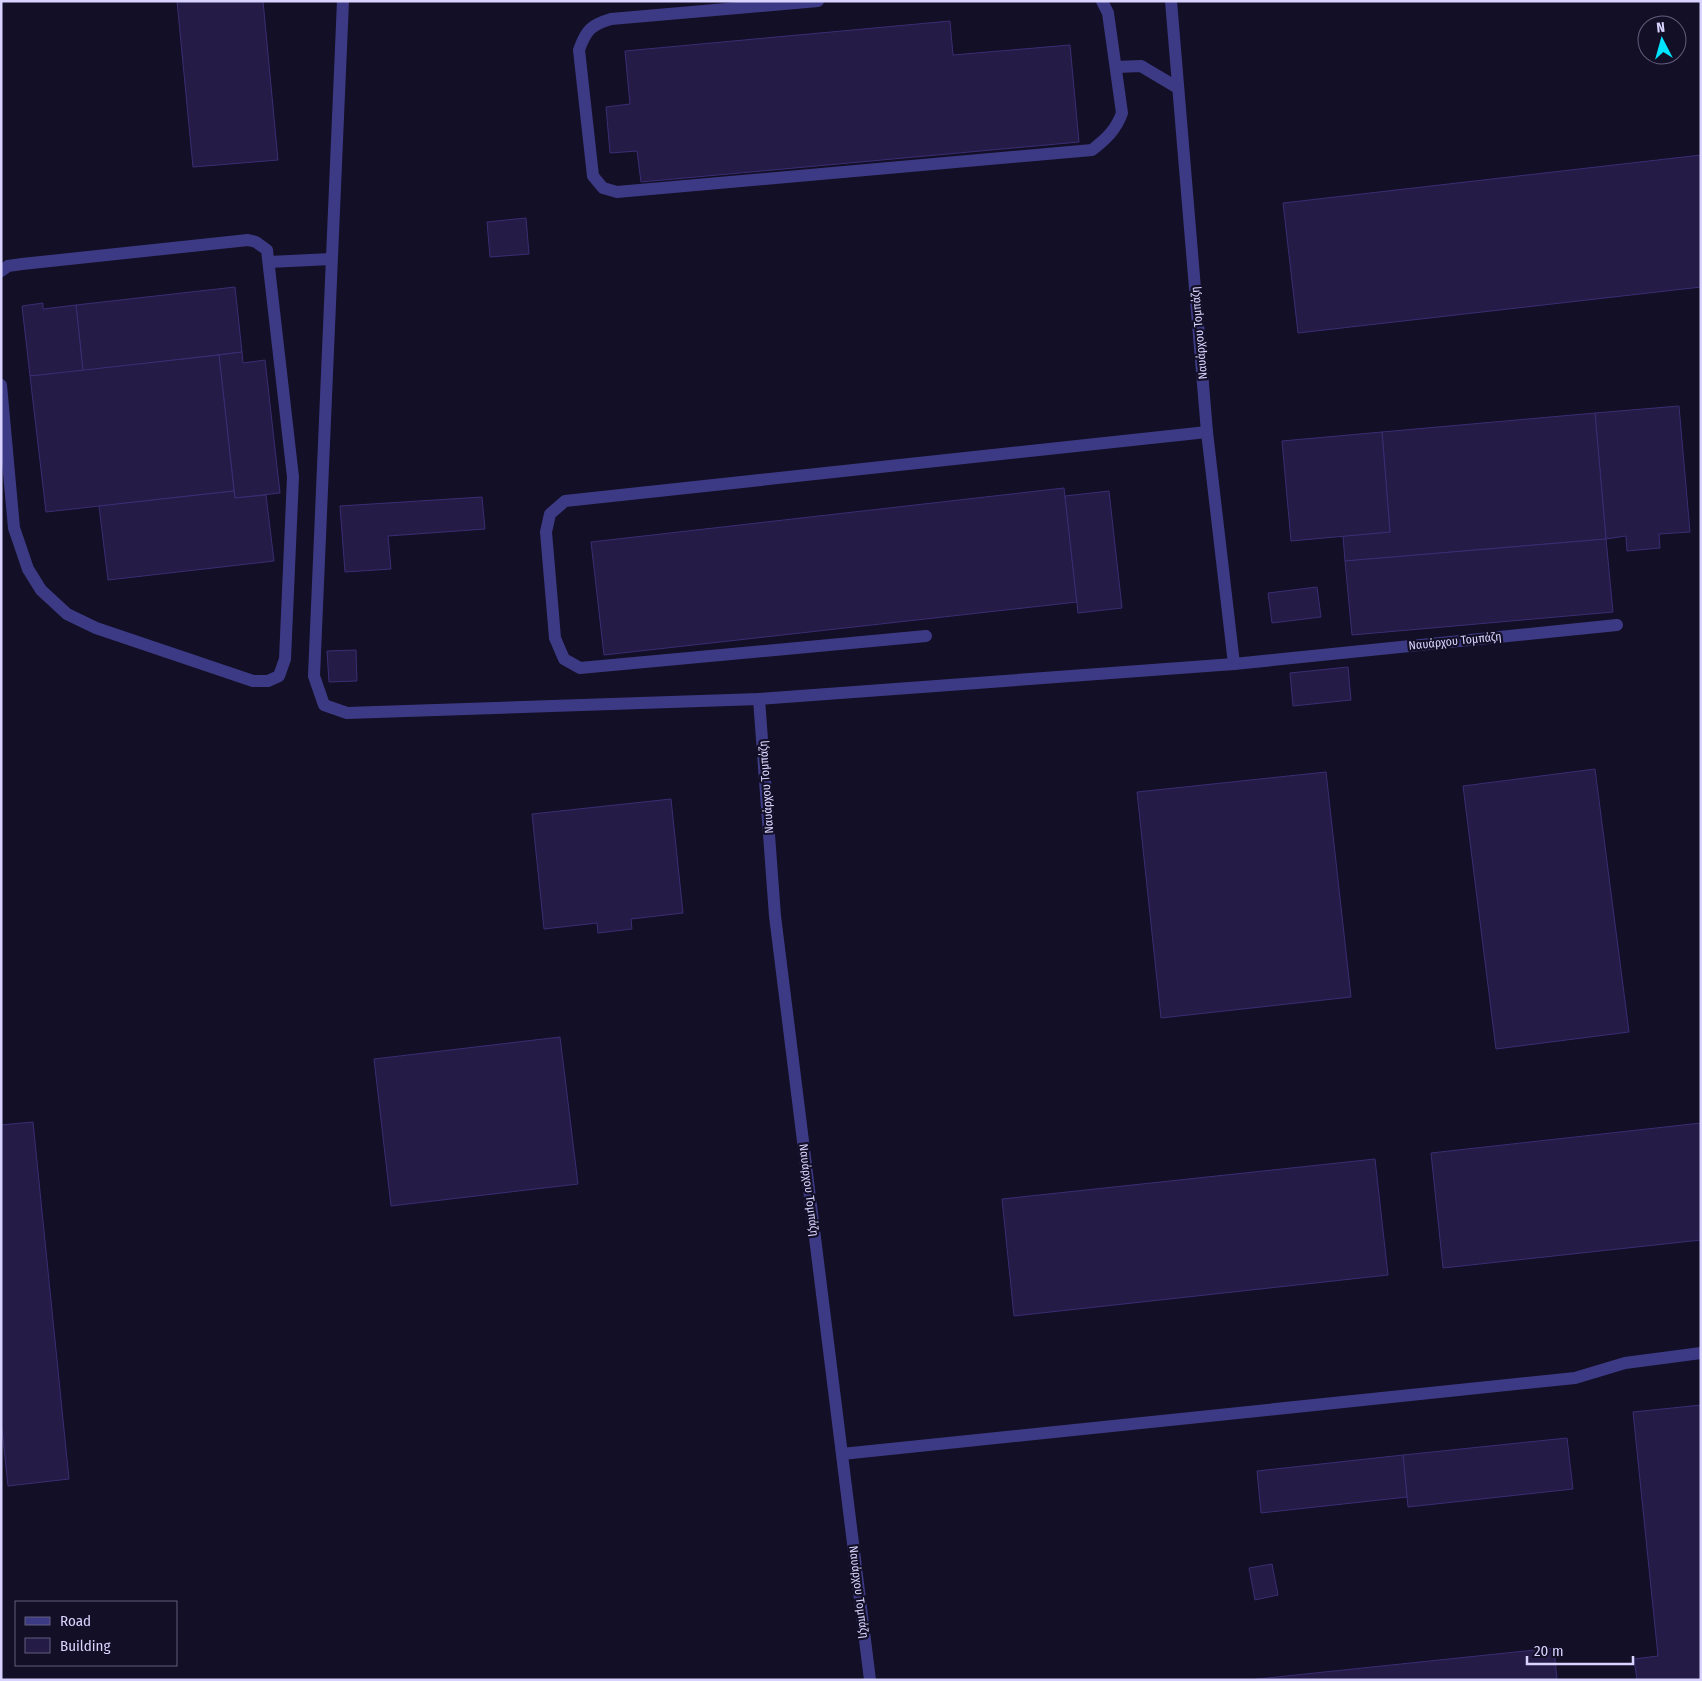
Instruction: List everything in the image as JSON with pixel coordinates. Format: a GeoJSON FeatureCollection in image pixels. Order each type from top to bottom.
{"type":"FeatureCollection","features":[{"type":"Feature","properties":{"kind":"street"},"geometry":{"type":"LineString","coordinates":[[269,262],[331,259],[343,1]]}},
{"type":"Feature","properties":{"kind":"street"},"geometry":{"type":"LineString","coordinates":[[818,1],[611,19],[596,24],[583,37],[579,50],[593,176],[603,188],[617,192],[1092,150],[1106,139],[1117,126],[1122,112],[1108,13],[1102,1]]}},
{"type":"Feature","properties":{"kind":"street","name":"Ναυάρχου Τομπάζη"},"geometry":{"type":"LineString","coordinates":[[1171,1],[1207,432],[1234,664]]}},
{"type":"Feature","properties":{"kind":"street"},"geometry":{"type":"LineString","coordinates":[[1116,67],[1141,66],[1178,88]]}},
{"type":"Feature","properties":{"kind":"street"},"geometry":{"type":"LineString","coordinates":[[1,271],[8,266],[22,264],[248,240],[256,242],[267,250],[293,477],[285,659],[279,676],[268,681],[253,681],[96,628],[67,614],[41,590],[28,569],[14,528],[1,385]]}},
{"type":"Feature","properties":{"kind":"street","name":"Ναυάρχου Τομπάζη"},"geometry":{"type":"LineString","coordinates":[[331,259],[314,676],[324,705],[347,713],[759,699],[1234,664],[1617,625]]}},
{"type":"Feature","properties":{"kind":"street"},"geometry":{"type":"LineString","coordinates":[[926,636],[580,668],[564,659],[555,638],[546,532],[550,514],[565,501],[1207,432]]}},
{"type":"Feature","properties":{"kind":"street","name":"Ναυάρχου Τομπάζη"},"geometry":{"type":"LineString","coordinates":[[759,699],[775,916],[870,1680]]}},
{"type":"Feature","properties":{"kind":"street"},"geometry":{"type":"LineString","coordinates":[[842,1454],[1575,1378],[1625,1363],[1701,1353]]}},
{"type":"Feature","properties":{"kind":"building"},"geometry":{"type":"Polygon","coordinates":[[[177,1],[263,1],[278,160],[193,167],[177,1]]]}},
{"type":"Feature","properties":{"kind":"building"},"geometry":{"type":"Polygon","coordinates":[[[950,21],[953,55],[1070,45],[1079,142],[641,182],[637,151],[610,153],[606,107],[630,104],[625,51],[950,21]]]}},
{"type":"Feature","properties":{"kind":"building"},"geometry":{"type":"Polygon","coordinates":[[[1701,155],[1701,287],[1298,333],[1283,203],[1701,155]]]}},
{"type":"Feature","properties":{"kind":"building"},"geometry":{"type":"Polygon","coordinates":[[[526,218],[529,254],[490,257],[487,222],[526,218]]]}},
{"type":"Feature","properties":{"kind":"building"},"geometry":{"type":"Polygon","coordinates":[[[235,287],[242,352],[83,371],[76,305],[235,287]]]}},
{"type":"Feature","properties":{"kind":"building"},"geometry":{"type":"Polygon","coordinates":[[[43,303],[43,309],[76,305],[83,371],[30,376],[22,306],[43,303]]]}},
{"type":"Feature","properties":{"kind":"building"},"geometry":{"type":"Polygon","coordinates":[[[242,352],[243,363],[265,360],[280,493],[235,498],[219,355],[242,352]]]}},
{"type":"Feature","properties":{"kind":"building"},"geometry":{"type":"Polygon","coordinates":[[[219,355],[234,491],[46,512],[30,376],[219,355]]]}},
{"type":"Feature","properties":{"kind":"building"},"geometry":{"type":"Polygon","coordinates":[[[1679,406],[1690,532],[1659,534],[1660,548],[1627,551],[1626,536],[1606,539],[1595,413],[1679,406]]]}},
{"type":"Feature","properties":{"kind":"building"},"geometry":{"type":"Polygon","coordinates":[[[1595,413],[1606,539],[1345,561],[1343,536],[1390,532],[1382,432],[1595,413]]]}},
{"type":"Feature","properties":{"kind":"building"},"geometry":{"type":"Polygon","coordinates":[[[1382,432],[1390,532],[1291,541],[1282,441],[1382,432]]]}},
{"type":"Feature","properties":{"kind":"building"},"geometry":{"type":"Polygon","coordinates":[[[1064,488],[1077,602],[604,655],[591,542],[1064,488]]]}},
{"type":"Feature","properties":{"kind":"building"},"geometry":{"type":"Polygon","coordinates":[[[234,491],[235,498],[266,495],[274,561],[108,580],[99,506],[234,491]]]}},
{"type":"Feature","properties":{"kind":"building"},"geometry":{"type":"Polygon","coordinates":[[[1109,491],[1122,608],[1078,613],[1065,496],[1109,491]]]}},
{"type":"Feature","properties":{"kind":"building"},"geometry":{"type":"Polygon","coordinates":[[[482,497],[485,529],[388,536],[391,569],[345,572],[340,506],[482,497]]]}},
{"type":"Feature","properties":{"kind":"building"},"geometry":{"type":"Polygon","coordinates":[[[1606,539],[1613,612],[1352,635],[1345,561],[1606,539]]]}},
{"type":"Feature","properties":{"kind":"building"},"geometry":{"type":"Polygon","coordinates":[[[1317,587],[1321,617],[1272,623],[1268,593],[1317,587]]]}},
{"type":"Feature","properties":{"kind":"building"},"geometry":{"type":"Polygon","coordinates":[[[356,650],[357,681],[329,682],[327,651],[356,650]]]}},
{"type":"Feature","properties":{"kind":"building"},"geometry":{"type":"Polygon","coordinates":[[[1348,667],[1351,700],[1293,706],[1290,673],[1348,667]]]}},
{"type":"Feature","properties":{"kind":"building"},"geometry":{"type":"Polygon","coordinates":[[[1595,769],[1629,1032],[1496,1049],[1463,786],[1595,769]]]}},
{"type":"Feature","properties":{"kind":"building"},"geometry":{"type":"Polygon","coordinates":[[[1326,772],[1351,997],[1161,1018],[1137,792],[1326,772]]]}},
{"type":"Feature","properties":{"kind":"building"},"geometry":{"type":"Polygon","coordinates":[[[671,799],[683,913],[631,919],[632,929],[598,933],[597,923],[544,929],[532,814],[671,799]]]}},
{"type":"Feature","properties":{"kind":"building"},"geometry":{"type":"Polygon","coordinates":[[[560,1037],[578,1184],[391,1206],[374,1059],[560,1037]]]}},
{"type":"Feature","properties":{"kind":"building"},"geometry":{"type":"Polygon","coordinates":[[[33,1122],[69,1479],[8,1486],[1,1420],[1,1125],[33,1122]]]}},
{"type":"Feature","properties":{"kind":"building"},"geometry":{"type":"Polygon","coordinates":[[[1701,1123],[1701,1240],[1443,1268],[1431,1153],[1701,1123]]]}},
{"type":"Feature","properties":{"kind":"building"},"geometry":{"type":"Polygon","coordinates":[[[1375,1159],[1388,1275],[1014,1316],[1002,1199],[1375,1159]]]}},
{"type":"Feature","properties":{"kind":"building"},"geometry":{"type":"Polygon","coordinates":[[[1701,1405],[1701,1680],[1637,1680],[1634,1659],[1658,1656],[1633,1412],[1701,1405]]]}},
{"type":"Feature","properties":{"kind":"building"},"geometry":{"type":"Polygon","coordinates":[[[1567,1438],[1573,1489],[1408,1507],[1403,1455],[1567,1438]]]}},
{"type":"Feature","properties":{"kind":"building"},"geometry":{"type":"Polygon","coordinates":[[[1403,1455],[1407,1497],[1261,1513],[1257,1471],[1403,1455]]]}},
{"type":"Feature","properties":{"kind":"building"},"geometry":{"type":"Polygon","coordinates":[[[1272,1564],[1278,1595],[1255,1600],[1249,1568],[1272,1564]]]}},
{"type":"Feature","properties":{"kind":"building"},"geometry":{"type":"Polygon","coordinates":[[[1554,1648],[1557,1680],[1248,1680],[1554,1648]]]}}]}
